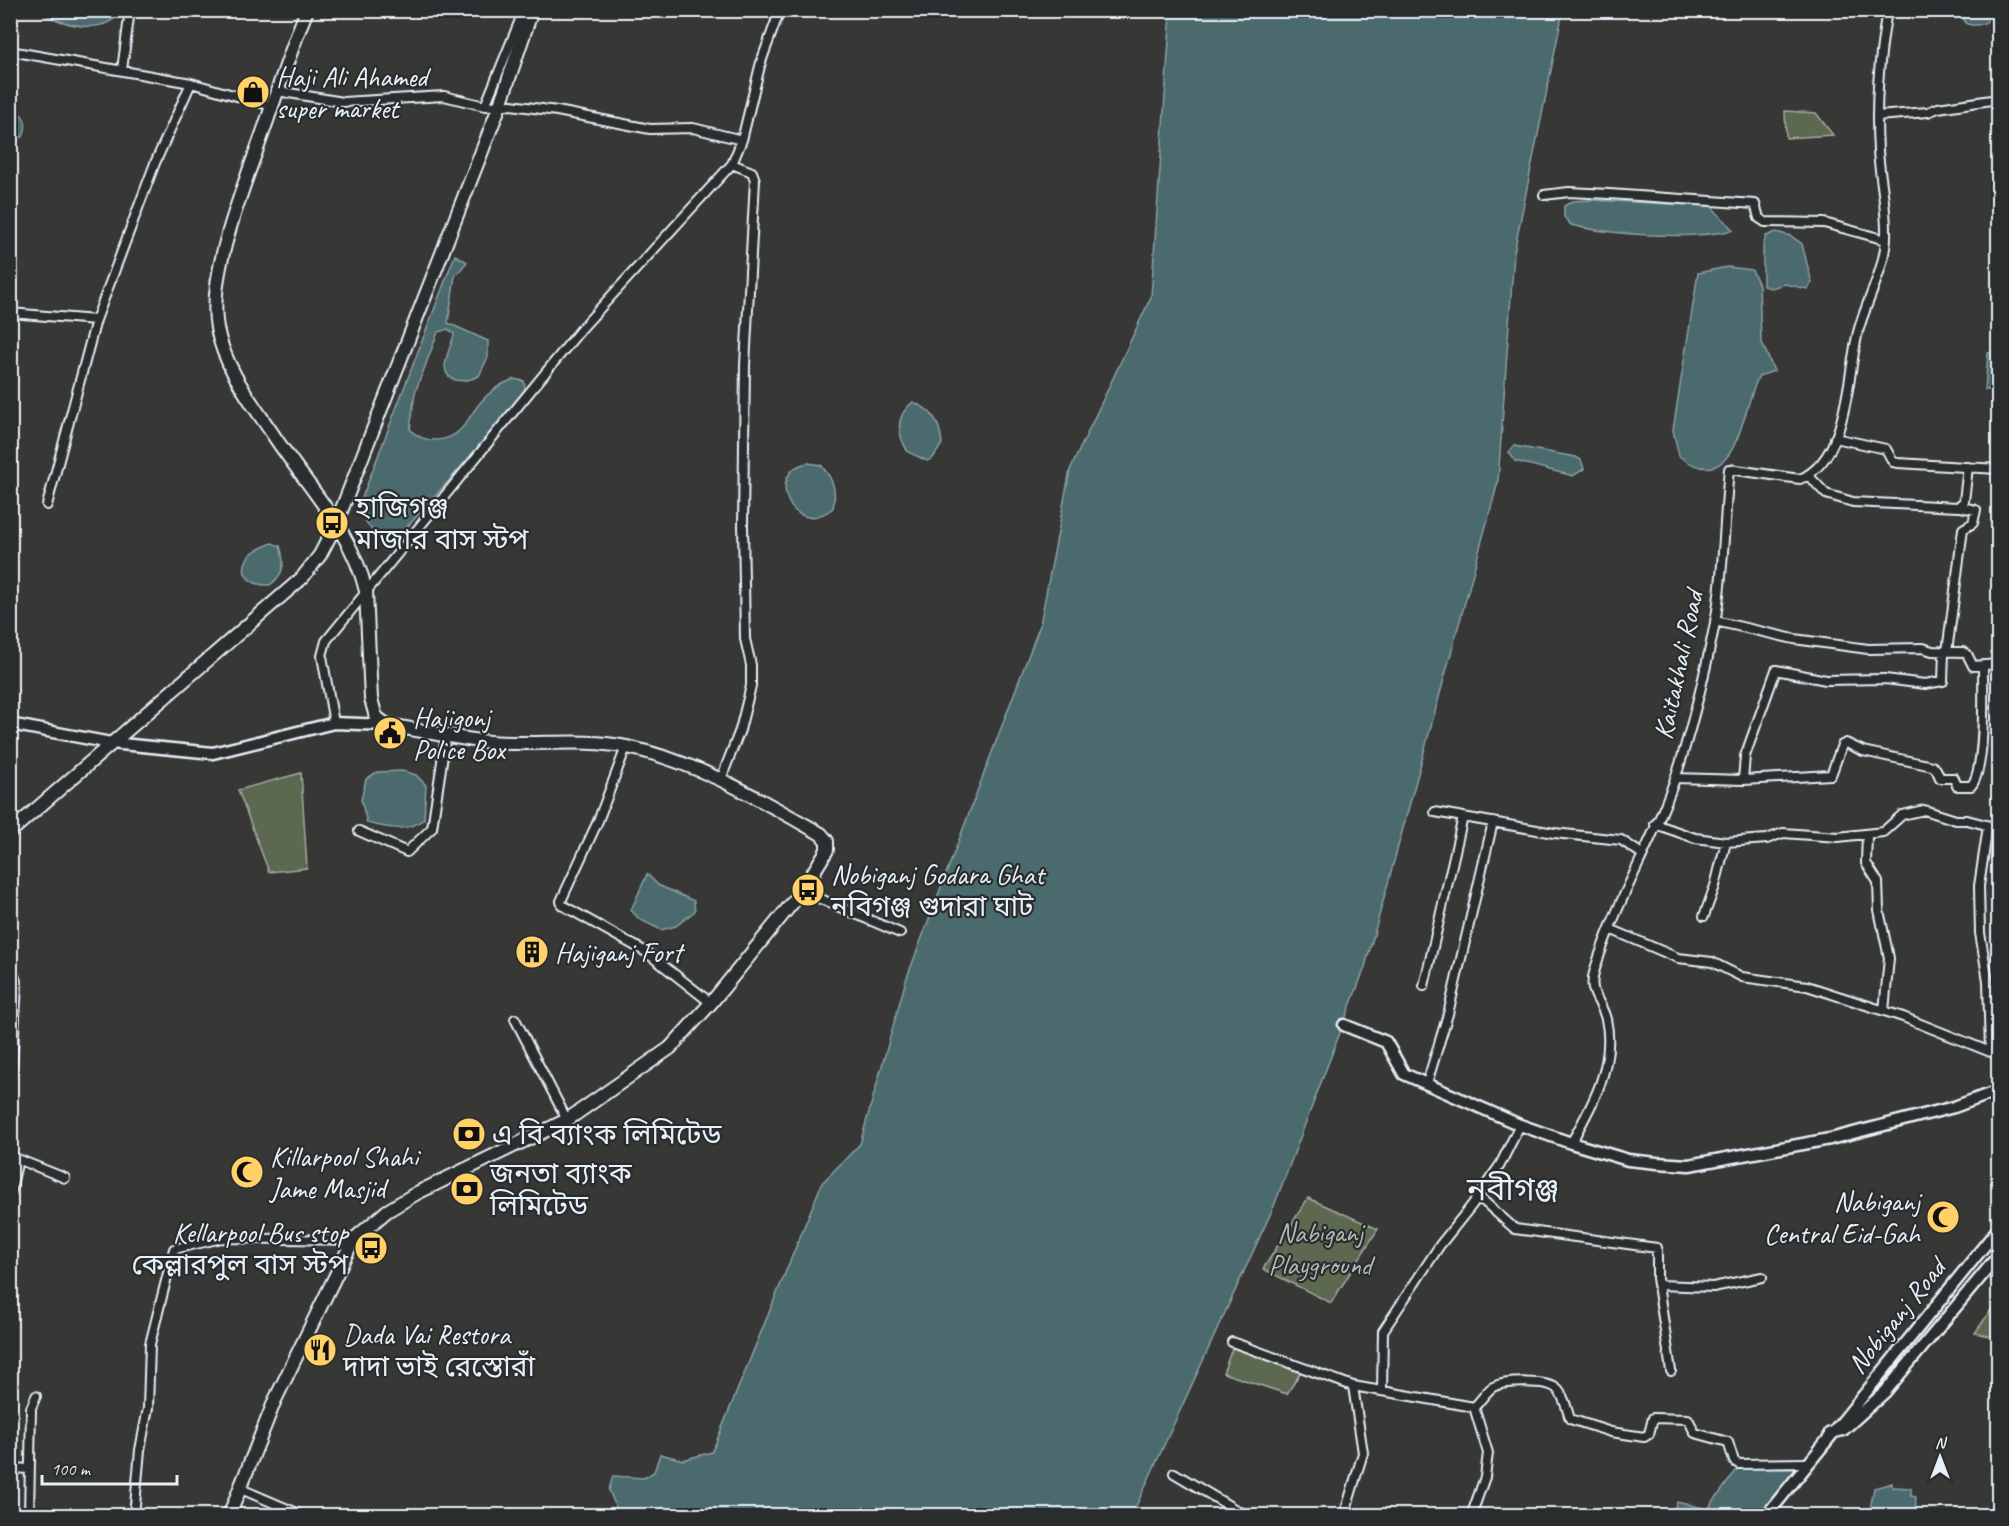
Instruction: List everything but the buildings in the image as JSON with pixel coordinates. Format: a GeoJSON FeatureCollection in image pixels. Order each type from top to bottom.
{"type":"FeatureCollection","features":[{"type":"Feature","properties":{"kind":"main road"},"geometry":{"type":"LineString","coordinates":[[307,10],[277,91],[230,232],[216,286],[214,315],[219,339],[230,367],[274,436],[347,540],[366,591],[370,699],[376,717],[387,725]]}},
{"type":"Feature","properties":{"kind":"main road"},"geometry":{"type":"LineString","coordinates":[[10,832],[302,578],[320,555],[336,524],[500,105],[532,10]]}},
{"type":"Feature","properties":{"kind":"main road"},"geometry":{"type":"LineString","coordinates":[[10,724],[111,743],[213,753],[334,723],[387,725],[491,742],[590,743],[626,747],[721,779],[821,834],[827,842],[824,859],[802,891],[711,1003],[670,1048],[567,1120],[417,1193],[387,1211],[353,1240],[275,1400],[229,1515]]}},
{"type":"Feature","properties":{"kind":"main road"},"geometry":{"type":"LineString","coordinates":[[1344,1025],[1386,1042],[1391,1047],[1400,1071],[1520,1125],[1628,1160],[1689,1165],[1830,1139],[1954,1107],[1998,1091]]}},
{"type":"Feature","properties":{"kind":"main road","name":"Nobiganj Road"},"geometry":{"type":"LineString","coordinates":[[1766,1515],[1830,1433],[1998,1229]]}},
{"type":"Feature","properties":{"kind":"main road","name":"Nobiganj Road"},"geometry":{"type":"LineString","coordinates":[[1830,1433],[1843,1430],[1885,1392],[1998,1256]]}},
{"type":"Feature","properties":{"kind":"street"},"geometry":{"type":"LineString","coordinates":[[122,70],[130,10]]}},
{"type":"Feature","properties":{"kind":"street"},"geometry":{"type":"LineString","coordinates":[[485,106],[524,10]]}},
{"type":"Feature","properties":{"kind":"street"},"geometry":{"type":"LineString","coordinates":[[334,723],[325,680],[323,649],[326,641],[582,328],[732,164],[742,140],[761,62],[780,10]]}},
{"type":"Feature","properties":{"kind":"street"},"geometry":{"type":"LineString","coordinates":[[1743,780],[1744,756],[1773,672],[1776,670],[1826,680],[1885,679],[1933,684],[1943,681],[1963,529],[1973,523],[1976,510],[1961,507],[1853,502],[1826,494],[1809,476],[1821,463],[1835,438],[1846,405],[1858,332],[1873,294],[1886,240],[1877,116],[1877,73],[1887,10]]}},
{"type":"Feature","properties":{"kind":"street"},"geometry":{"type":"LineString","coordinates":[[10,51],[191,82],[272,106]]}},
{"type":"Feature","properties":{"kind":"street"},"geometry":{"type":"LineString","coordinates":[[47,505],[96,320],[155,163],[191,82]]}},
{"type":"Feature","properties":{"kind":"street"},"geometry":{"type":"LineString","coordinates":[[277,91],[344,102],[444,96],[485,106],[500,105],[557,111],[650,129],[693,128],[742,140]]}},
{"type":"Feature","properties":{"kind":"street"},"geometry":{"type":"LineString","coordinates":[[1877,116],[1928,112],[1938,108],[1998,99]]}},
{"type":"Feature","properties":{"kind":"street"},"geometry":{"type":"LineString","coordinates":[[721,779],[740,730],[751,686],[751,665],[745,639],[743,525],[745,365],[755,180],[752,172],[732,164]]}},
{"type":"Feature","properties":{"kind":"street"},"geometry":{"type":"LineString","coordinates":[[1544,195],[1609,194],[1755,204],[1759,218],[1765,222],[1824,224],[1886,240]]}},
{"type":"Feature","properties":{"kind":"street"},"geometry":{"type":"LineString","coordinates":[[10,313],[96,320]]}},
{"type":"Feature","properties":{"kind":"street"},"geometry":{"type":"LineString","coordinates":[[1835,438],[1887,449],[1893,462],[1898,463],[1998,469]]}},
{"type":"Feature","properties":{"kind":"street"},"geometry":{"type":"LineString","coordinates":[[1961,507],[1966,496],[1968,467]]}},
{"type":"Feature","properties":{"kind":"street","name":"Kaitakhali Road"},"geometry":{"type":"LineString","coordinates":[[1571,1143],[1595,1099],[1603,1077],[1607,1035],[1605,1018],[1591,988],[1595,969],[1675,778],[1715,621],[1729,469],[1800,479],[1809,476]]}},
{"type":"Feature","properties":{"kind":"street"},"geometry":{"type":"LineString","coordinates":[[1715,621],[1794,639],[1868,649],[1923,648],[1963,652],[1967,654],[1971,665],[1998,664]]}},
{"type":"Feature","properties":{"kind":"street"},"geometry":{"type":"LineString","coordinates":[[1675,778],[1743,780],[1831,775],[1842,745],[1845,744],[1863,751],[1932,766],[1940,778],[1954,778],[1958,786],[1971,786],[1978,767],[1981,740],[1983,666]]}},
{"type":"Feature","properties":{"kind":"street"},"geometry":{"type":"LineString","coordinates":[[359,831],[407,852],[432,828],[446,735]]}},
{"type":"Feature","properties":{"kind":"street"},"geometry":{"type":"LineString","coordinates":[[626,747],[598,821],[561,901],[562,905],[646,952],[711,1003]]}},
{"type":"Feature","properties":{"kind":"street"},"geometry":{"type":"LineString","coordinates":[[1655,824],[1695,838],[1726,842],[1742,839],[1767,839],[1784,833],[1838,837],[1867,835],[1885,832],[1902,815],[1924,810],[1998,828]]}},
{"type":"Feature","properties":{"kind":"street"},"geometry":{"type":"LineString","coordinates":[[1435,812],[1554,833],[1621,840],[1642,854]]}},
{"type":"Feature","properties":{"kind":"street"},"geometry":{"type":"LineString","coordinates":[[1424,986],[1463,817]]}},
{"type":"Feature","properties":{"kind":"street"},"geometry":{"type":"LineString","coordinates":[[1426,1083],[1448,1014],[1493,822]]}},
{"type":"Feature","properties":{"kind":"street"},"geometry":{"type":"LineString","coordinates":[[1610,929],[1678,958],[1712,962],[1742,977],[1807,986],[1884,1011],[1994,1053],[1988,981],[1980,944],[1979,910],[1979,886],[1988,826]]}},
{"type":"Feature","properties":{"kind":"street"},"geometry":{"type":"LineString","coordinates":[[1867,835],[1866,864],[1878,882],[1879,910],[1889,958],[1884,1011]]}},
{"type":"Feature","properties":{"kind":"street"},"geometry":{"type":"LineString","coordinates":[[1704,916],[1715,886],[1726,842]]}},
{"type":"Feature","properties":{"kind":"street"},"geometry":{"type":"LineString","coordinates":[[802,891],[900,933]]}},
{"type":"Feature","properties":{"kind":"street"},"geometry":{"type":"LineString","coordinates":[[10,962],[17,985],[10,1098]]}},
{"type":"Feature","properties":{"kind":"street"},"geometry":{"type":"LineString","coordinates":[[514,1019],[567,1120]]}},
{"type":"Feature","properties":{"kind":"street"},"geometry":{"type":"LineString","coordinates":[[1382,1391],[1383,1331],[1440,1245],[1479,1197],[1500,1165],[1520,1125]]}},
{"type":"Feature","properties":{"kind":"street"},"geometry":{"type":"LineString","coordinates":[[10,1195],[14,1157],[65,1178]]}},
{"type":"Feature","properties":{"kind":"street"},"geometry":{"type":"LineString","coordinates":[[1479,1197],[1515,1229],[1657,1248],[1658,1285],[1671,1371]]}},
{"type":"Feature","properties":{"kind":"street"},"geometry":{"type":"LineString","coordinates":[[135,1515],[140,1450],[148,1408],[150,1344],[174,1249],[222,1238],[353,1240]]}},
{"type":"Feature","properties":{"kind":"street"},"geometry":{"type":"LineString","coordinates":[[1658,1285],[1713,1287],[1762,1278]]}},
{"type":"Feature","properties":{"kind":"street"},"geometry":{"type":"LineString","coordinates":[[1232,1342],[1353,1386],[1474,1407]]}},
{"type":"Feature","properties":{"kind":"street"},"geometry":{"type":"LineString","coordinates":[[1474,1407],[1490,1389],[1497,1385],[1520,1382],[1552,1386],[1559,1390],[1570,1419],[1580,1424],[1644,1437],[1649,1434],[1653,1418],[1688,1419],[1695,1433],[1728,1442],[1734,1461],[1739,1464],[1806,1463]]}},
{"type":"Feature","properties":{"kind":"street"},"geometry":{"type":"LineString","coordinates":[[1344,1515],[1363,1453],[1357,1427],[1353,1386]]}},
{"type":"Feature","properties":{"kind":"street"},"geometry":{"type":"LineString","coordinates":[[29,1515],[31,1408],[36,1396]]}},
{"type":"Feature","properties":{"kind":"street"},"geometry":{"type":"LineString","coordinates":[[1472,1515],[1485,1477],[1488,1453],[1474,1407]]}},
{"type":"Feature","properties":{"kind":"street"},"geometry":{"type":"LineString","coordinates":[[10,1468],[30,1469]]}},
{"type":"Feature","properties":{"kind":"street"},"geometry":{"type":"LineString","coordinates":[[1174,1473],[1246,1515]]}},
{"type":"Feature","properties":{"kind":"street"},"geometry":{"type":"LineString","coordinates":[[241,1489],[304,1515]]}},
{"type":"Feature","properties":{"kind":"green space"},"geometry":{"type":"Polygon","coordinates":[[[1785,111],[1816,113],[1833,135],[1786,138],[1785,111]]]}},
{"type":"Feature","properties":{"kind":"green space"},"geometry":{"type":"Polygon","coordinates":[[[301,773],[307,868],[269,872],[238,790],[301,773]]]}},
{"type":"Feature","properties":{"kind":"green space","name":"Nabiganj Playground"},"geometry":{"type":"Polygon","coordinates":[[[1308,1198],[1378,1229],[1331,1303],[1263,1269],[1308,1198]]]}},
{"type":"Feature","properties":{"kind":"green space"},"geometry":{"type":"Polygon","coordinates":[[[1998,1300],[1998,1338],[1975,1333],[1998,1300]]]}},
{"type":"Feature","properties":{"kind":"green space"},"geometry":{"type":"Polygon","coordinates":[[[1233,1346],[1300,1373],[1287,1394],[1223,1373],[1233,1346]]]}},
{"type":"Feature","properties":{"kind":"water"},"geometry":{"type":"Polygon","coordinates":[[[38,11],[121,11],[104,24],[81,26],[58,20],[38,11]]]}},
{"type":"Feature","properties":{"kind":"water"},"geometry":{"type":"Polygon","coordinates":[[[1171,11],[1563,11],[1514,252],[1498,482],[1365,967],[1274,1206],[1132,1515],[619,1515],[609,1490],[613,1476],[644,1478],[654,1472],[660,1454],[683,1460],[712,1452],[822,1183],[860,1144],[906,980],[1040,625],[1070,470],[1151,297],[1171,11]]]}},
{"type":"Feature","properties":{"kind":"water"},"geometry":{"type":"Polygon","coordinates":[[[1962,11],[1994,11],[1990,19],[1980,25],[1972,25],[1965,23],[1962,11]]]}},
{"type":"Feature","properties":{"kind":"water"},"geometry":{"type":"Polygon","coordinates":[[[11,108],[23,116],[26,127],[23,137],[11,141],[11,108]]]}},
{"type":"Feature","properties":{"kind":"water"},"geometry":{"type":"Polygon","coordinates":[[[1573,201],[1711,206],[1733,230],[1696,235],[1652,235],[1571,225],[1564,217],[1564,206],[1573,201]]]}},
{"type":"Feature","properties":{"kind":"water"},"geometry":{"type":"Polygon","coordinates":[[[1776,232],[1791,236],[1802,244],[1812,283],[1807,289],[1785,284],[1771,288],[1763,286],[1763,246],[1766,236],[1776,232]]]}},
{"type":"Feature","properties":{"kind":"water"},"geometry":{"type":"Polygon","coordinates":[[[455,255],[467,262],[455,276],[448,323],[488,341],[488,357],[479,376],[462,381],[450,377],[445,366],[454,334],[448,329],[438,332],[415,393],[410,429],[415,434],[428,439],[448,437],[466,424],[483,399],[499,386],[514,379],[524,381],[525,390],[472,455],[398,537],[391,544],[382,545],[364,519],[360,503],[455,255]]]}},
{"type":"Feature","properties":{"kind":"water"},"geometry":{"type":"Polygon","coordinates":[[[1727,267],[1752,270],[1759,285],[1761,340],[1774,371],[1759,376],[1734,445],[1725,459],[1714,467],[1699,467],[1679,456],[1673,430],[1698,273],[1727,267]]]}},
{"type":"Feature","properties":{"kind":"water"},"geometry":{"type":"Polygon","coordinates":[[[1998,352],[1998,390],[1985,390],[1988,353],[1998,352]]]}},
{"type":"Feature","properties":{"kind":"water"},"geometry":{"type":"Polygon","coordinates":[[[913,402],[930,413],[939,429],[942,444],[933,458],[927,461],[908,452],[900,432],[903,413],[913,402]]]}},
{"type":"Feature","properties":{"kind":"water"},"geometry":{"type":"Polygon","coordinates":[[[1514,446],[1576,457],[1581,460],[1584,469],[1573,476],[1515,461],[1509,452],[1514,446]]]}},
{"type":"Feature","properties":{"kind":"water"},"geometry":{"type":"Polygon","coordinates":[[[808,463],[821,465],[831,480],[834,490],[833,508],[818,516],[805,516],[795,510],[788,500],[785,489],[787,477],[795,468],[808,463]]]}},
{"type":"Feature","properties":{"kind":"water"},"geometry":{"type":"Polygon","coordinates":[[[272,543],[280,546],[283,558],[279,577],[270,585],[253,582],[246,575],[247,559],[255,551],[272,543]]]}},
{"type":"Feature","properties":{"kind":"water"},"geometry":{"type":"Polygon","coordinates":[[[403,771],[416,775],[426,785],[424,819],[404,828],[389,828],[367,823],[361,800],[366,779],[377,772],[403,771]]]}},
{"type":"Feature","properties":{"kind":"water"},"geometry":{"type":"Polygon","coordinates":[[[647,874],[658,885],[694,901],[695,911],[676,926],[661,930],[639,919],[631,910],[647,874]]]}},
{"type":"Feature","properties":{"kind":"water"},"geometry":{"type":"Polygon","coordinates":[[[1738,1468],[1800,1469],[1761,1515],[1671,1516],[1677,1502],[1708,1509],[1738,1468]]]}},
{"type":"Feature","properties":{"kind":"water"},"geometry":{"type":"Polygon","coordinates":[[[1892,1483],[1892,1487],[1911,1488],[1911,1496],[1916,1497],[1915,1515],[1869,1515],[1874,1488],[1892,1483]]]}},
{"type":"Feature","properties":{"kind":"place","name":"Haji Ali Ahamed super market"},"geometry":{"type":"Point","coordinates":[253,92]}},
{"type":"Feature","properties":{"kind":"place","name":"হাজিগঞ্জ মাজার বাস স্টপ"},"geometry":{"type":"Point","coordinates":[332,523]}},
{"type":"Feature","properties":{"kind":"place","name":"Hajigonj Police Box"},"geometry":{"type":"Point","coordinates":[390,733]}},
{"type":"Feature","properties":{"kind":"place","name":"Nobiganj Godara Ghat নবিগঞ্জ গুদারা ঘাট"},"geometry":{"type":"Point","coordinates":[808,890]}},
{"type":"Feature","properties":{"kind":"place","name":"Hajiganj Fort"},"geometry":{"type":"Point","coordinates":[532,952]}},
{"type":"Feature","properties":{"kind":"place","name":"এ বি ব্যাংক লিমিটেড"},"geometry":{"type":"Point","coordinates":[469,1134]}},
{"type":"Feature","properties":{"kind":"place","name":"Killarpool Shahi Jame Masjid"},"geometry":{"type":"Point","coordinates":[247,1172]}},
{"type":"Feature","properties":{"kind":"place","name":"জনতা ব্যাংক লিমিটেড"},"geometry":{"type":"Point","coordinates":[467,1189]}},
{"type":"Feature","properties":{"kind":"place","name":"Nabiganj Central Eid-Gah"},"geometry":{"type":"Point","coordinates":[1943,1217]}},
{"type":"Feature","properties":{"kind":"place","name":"Kellarpool Bus stop কেল্লারপুল বাস স্টপ"},"geometry":{"type":"Point","coordinates":[371,1248]}},
{"type":"Feature","properties":{"kind":"place","name":"Dada Vai Restora দাদা ভাই রেস্তোরাঁ"},"geometry":{"type":"Point","coordinates":[320,1350]}},
{"type":"Feature","properties":{"kind":"district","name":"নবীগঞ্জ"},"geometry":{"type":"Point","coordinates":[1513,1189]}}]}
